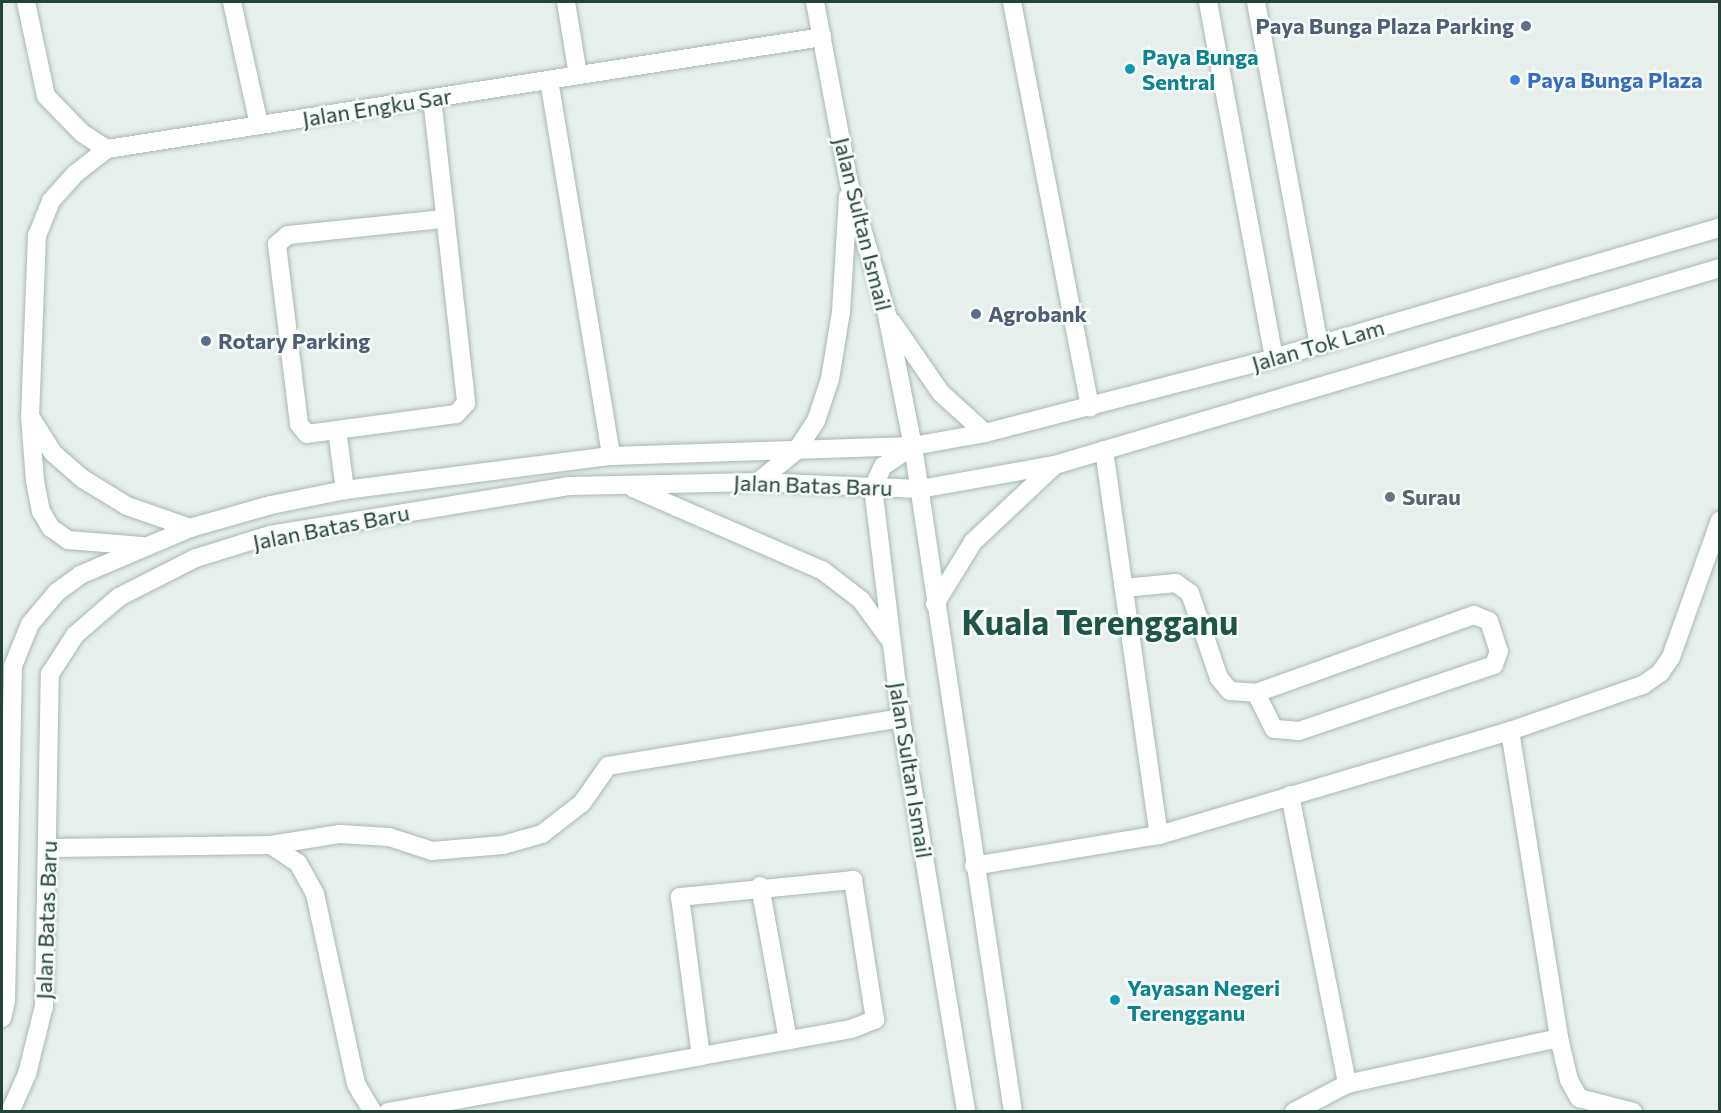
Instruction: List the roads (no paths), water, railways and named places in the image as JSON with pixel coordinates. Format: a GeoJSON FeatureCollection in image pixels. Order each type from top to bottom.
{"type":"FeatureCollection","features":[{"type":"Feature","properties":{"kind":"main road"},"geometry":{"type":"LineString","coordinates":[[26,2],[46,96],[82,132],[107,149],[76,172],[51,201],[37,235],[30,417],[35,480],[41,511],[51,528],[68,540],[142,546]]}},
{"type":"Feature","properties":{"kind":"main road"},"geometry":{"type":"LineString","coordinates":[[232,2],[260,125]]}},
{"type":"Feature","properties":{"kind":"main road"},"geometry":{"type":"LineString","coordinates":[[566,2],[578,75]]}},
{"type":"Feature","properties":{"kind":"main road","name":"Jalan Sultan Ismail"},"geometry":{"type":"LineString","coordinates":[[815,2],[849,183],[887,315],[913,446],[974,866],[1013,1112]]}},
{"type":"Feature","properties":{"kind":"main road"},"geometry":{"type":"LineString","coordinates":[[1012,2],[1090,408]]}},
{"type":"Feature","properties":{"kind":"main road"},"geometry":{"type":"LineString","coordinates":[[1208,2],[1274,358]]}},
{"type":"Feature","properties":{"kind":"main road"},"geometry":{"type":"LineString","coordinates":[[1256,2],[1319,345]]}},
{"type":"Feature","properties":{"kind":"main road","name":"Jalan Engku Sar"},"geometry":{"type":"LineString","coordinates":[[107,149],[822,37]]}},
{"type":"Feature","properties":{"kind":"main road"},"geometry":{"type":"LineString","coordinates":[[549,80],[610,456]]}},
{"type":"Feature","properties":{"kind":"main road"},"geometry":{"type":"LineString","coordinates":[[432,98],[442,219],[466,403],[456,414],[307,434],[299,424],[277,244],[288,236],[442,219]]}},
{"type":"Feature","properties":{"kind":"main road"},"geometry":{"type":"LineString","coordinates":[[758,482],[797,450],[816,421],[830,379],[841,312],[849,183]]}},
{"type":"Feature","properties":{"kind":"main road","name":"Jalan Tok Lam"},"geometry":{"type":"LineString","coordinates":[[913,446],[985,433],[1090,408],[1274,358],[1719,228]]}},
{"type":"Feature","properties":{"kind":"main road","name":"Jalan Tok Lam"},"geometry":{"type":"LineString","coordinates":[[920,489],[1055,465],[1719,268]]}},
{"type":"Feature","properties":{"kind":"main road"},"geometry":{"type":"LineString","coordinates":[[887,315],[941,393],[985,433]]}},
{"type":"Feature","properties":{"kind":"main road"},"geometry":{"type":"LineString","coordinates":[[30,417],[53,453],[83,479],[127,506],[190,528]]}},
{"type":"Feature","properties":{"kind":"main road"},"geometry":{"type":"LineString","coordinates":[[337,430],[345,490]]}},
{"type":"Feature","properties":{"kind":"main road"},"geometry":{"type":"LineString","coordinates":[[873,487],[884,466],[913,446]]}},
{"type":"Feature","properties":{"kind":"main road","name":"Jalan Batas Baru"},"geometry":{"type":"LineString","coordinates":[[2,1018],[6,1001],[6,742],[13,666],[30,624],[57,592],[80,575],[142,546],[190,528],[271,505],[345,490],[610,456],[913,446]]}},
{"type":"Feature","properties":{"kind":"main road"},"geometry":{"type":"LineString","coordinates":[[1104,450],[1159,835]]}},
{"type":"Feature","properties":{"kind":"main road"},"geometry":{"type":"LineString","coordinates":[[935,604],[973,542],[1055,465]]}},
{"type":"Feature","properties":{"kind":"main road","name":"Jalan Batas Baru"},"geometry":{"type":"LineString","coordinates":[[10,1112],[27,1074],[44,1006],[50,848],[50,674],[75,634],[119,597],[196,558],[270,535],[570,486],[758,482],[920,489]]}},
{"type":"Feature","properties":{"kind":"main road"},"geometry":{"type":"LineString","coordinates":[[626,485],[822,570],[861,600],[891,642]]}},
{"type":"Feature","properties":{"kind":"main road","name":"Jalan Sultan Ismail"},"geometry":{"type":"LineString","coordinates":[[873,487],[901,718],[966,1112]]}},
{"type":"Feature","properties":{"kind":"main road"},"geometry":{"type":"LineString","coordinates":[[974,866],[1159,835],[1510,731],[1643,685],[1660,673],[1671,657],[1719,520]]}},
{"type":"Feature","properties":{"kind":"main road"},"geometry":{"type":"LineString","coordinates":[[1124,588],[1176,584],[1190,593],[1219,678],[1230,691],[1256,693],[1474,615],[1489,621],[1499,651],[1494,665],[1299,731],[1274,729],[1256,693]]}},
{"type":"Feature","properties":{"kind":"main road"},"geometry":{"type":"LineString","coordinates":[[50,848],[271,845],[340,834],[389,837],[432,851],[503,845],[542,834],[574,809],[608,766],[901,718]]}},
{"type":"Feature","properties":{"kind":"main road"},"geometry":{"type":"LineString","coordinates":[[1510,731],[1559,1038],[1569,1080],[1579,1098],[1633,1112]]}},
{"type":"Feature","properties":{"kind":"main road"},"geometry":{"type":"LineString","coordinates":[[1290,795],[1347,1084]]}},
{"type":"Feature","properties":{"kind":"main road"},"geometry":{"type":"LineString","coordinates":[[271,845],[298,863],[315,894],[356,1084],[373,1112]]}},
{"type":"Feature","properties":{"kind":"main road"},"geometry":{"type":"LineString","coordinates":[[388,1112],[701,1056],[788,1040],[851,1029],[875,1020],[853,880],[760,886],[680,897],[701,1056]]}},
{"type":"Feature","properties":{"kind":"main road"},"geometry":{"type":"LineString","coordinates":[[760,886],[788,1040]]}},
{"type":"Feature","properties":{"kind":"main road"},"geometry":{"type":"LineString","coordinates":[[1294,1112],[1347,1084],[1559,1038]]}},
{"type":"Feature","properties":{"kind":"place","name":"Paya Bunga Plaza Parking"},"geometry":{"type":"Point","coordinates":[1526,26]}},
{"type":"Feature","properties":{"kind":"place","name":"Paya Bunga Sentral"},"geometry":{"type":"Point","coordinates":[1130,69]}},
{"type":"Feature","properties":{"kind":"place","name":"Paya Bunga Plaza"},"geometry":{"type":"Point","coordinates":[1515,80]}},
{"type":"Feature","properties":{"kind":"place","name":"Agrobank"},"geometry":{"type":"Point","coordinates":[976,314]}},
{"type":"Feature","properties":{"kind":"place","name":"Rotary Parking"},"geometry":{"type":"Point","coordinates":[206,341]}},
{"type":"Feature","properties":{"kind":"place","name":"Surau"},"geometry":{"type":"Point","coordinates":[1390,497]}},
{"type":"Feature","properties":{"kind":"place","name":"Yayasan Negeri Terengganu"},"geometry":{"type":"Point","coordinates":[1115,1000]}},
{"type":"Feature","properties":{"kind":"district","name":"Kuala Terengganu"},"geometry":{"type":"Point","coordinates":[1100,622]}}]}
